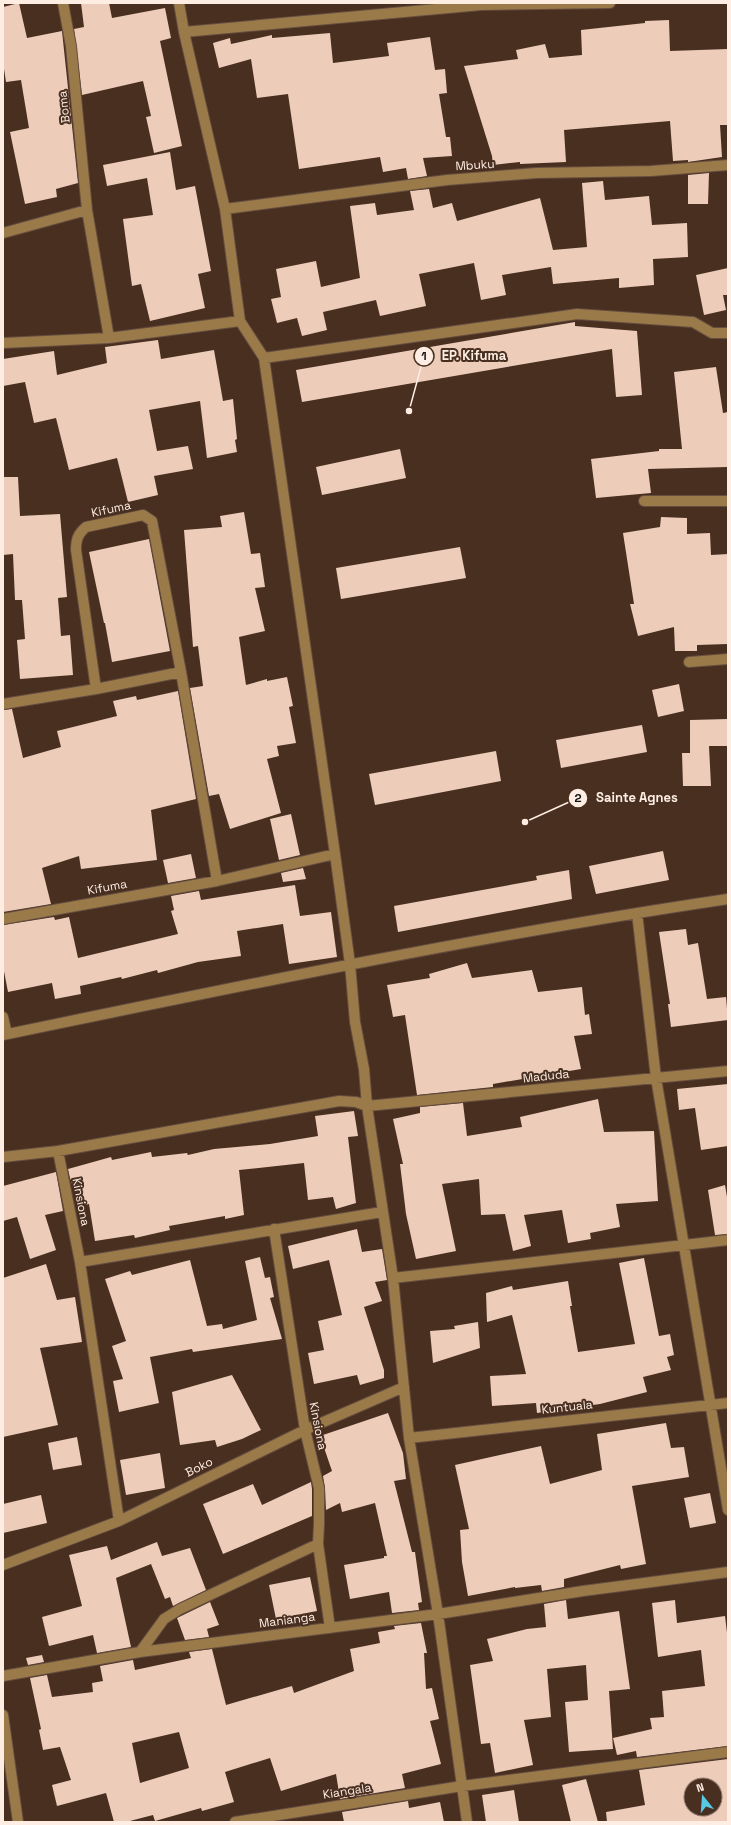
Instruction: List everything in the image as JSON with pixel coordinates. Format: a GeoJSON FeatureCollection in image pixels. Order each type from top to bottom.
{"type":"FeatureCollection","features":[{"type":"Feature","properties":{"kind":"street","name":"Boma"},"geometry":{"type":"LineString","coordinates":[[62,3],[71,46],[87,210],[109,338]]}},
{"type":"Feature","properties":{"kind":"street"},"geometry":{"type":"LineString","coordinates":[[179,3],[184,32],[225,210],[240,321],[264,358],[335,854],[350,964],[355,1022],[364,1069],[367,1106],[393,1278],[409,1438],[438,1614],[467,1822]]}},
{"type":"Feature","properties":{"kind":"street"},"geometry":{"type":"LineString","coordinates":[[184,32],[481,5],[610,3]]}},
{"type":"Feature","properties":{"kind":"street","name":"Mbuku"},"geometry":{"type":"LineString","coordinates":[[225,210],[447,180],[536,173],[651,171],[728,164]]}},
{"type":"Feature","properties":{"kind":"street"},"geometry":{"type":"LineString","coordinates":[[3,233],[87,210]]}},
{"type":"Feature","properties":{"kind":"street"},"geometry":{"type":"LineString","coordinates":[[264,358],[578,314],[693,322],[712,333],[728,333]]}},
{"type":"Feature","properties":{"kind":"street"},"geometry":{"type":"LineString","coordinates":[[3,343],[109,338],[240,321]]}},
{"type":"Feature","properties":{"kind":"street"},"geometry":{"type":"LineString","coordinates":[[644,501],[728,500]]}},
{"type":"Feature","properties":{"kind":"street","name":"Kifuma"},"geometry":{"type":"LineString","coordinates":[[96,689],[76,550],[76,540],[80,532],[86,527],[139,516],[148,517],[152,521],[181,672],[216,881]]}},
{"type":"Feature","properties":{"kind":"street"},"geometry":{"type":"LineString","coordinates":[[690,662],[728,659]]}},
{"type":"Feature","properties":{"kind":"street"},"geometry":{"type":"LineString","coordinates":[[3,704],[96,689],[181,672]]}},
{"type":"Feature","properties":{"kind":"street","name":"Kifuma"},"geometry":{"type":"LineString","coordinates":[[3,919],[216,881],[335,854]]}},
{"type":"Feature","properties":{"kind":"street"},"geometry":{"type":"LineString","coordinates":[[3,1017],[5,1034],[350,964],[637,913],[728,899]]}},
{"type":"Feature","properties":{"kind":"street"},"geometry":{"type":"LineString","coordinates":[[637,913],[656,1078],[685,1244],[728,1510]]}},
{"type":"Feature","properties":{"kind":"street","name":"Maduda"},"geometry":{"type":"LineString","coordinates":[[3,1157],[58,1150],[262,1116],[339,1101],[356,1102],[367,1106],[728,1071]]}},
{"type":"Feature","properties":{"kind":"street","name":"Kinsiona"},"geometry":{"type":"LineString","coordinates":[[58,1150],[80,1262],[119,1521]]}},
{"type":"Feature","properties":{"kind":"street"},"geometry":{"type":"LineString","coordinates":[[80,1262],[382,1212]]}},
{"type":"Feature","properties":{"kind":"street","name":"Kinsiona"},"geometry":{"type":"LineString","coordinates":[[274,1229],[304,1430],[319,1488],[318,1544],[330,1628]]}},
{"type":"Feature","properties":{"kind":"street"},"geometry":{"type":"LineString","coordinates":[[393,1278],[728,1240]]}},
{"type":"Feature","properties":{"kind":"street","name":"Boko"},"geometry":{"type":"LineString","coordinates":[[3,1565],[119,1521],[304,1430],[404,1387]]}},
{"type":"Feature","properties":{"kind":"street","name":"Kuntuala"},"geometry":{"type":"LineString","coordinates":[[409,1438],[728,1403]]}},
{"type":"Feature","properties":{"kind":"street"},"geometry":{"type":"LineString","coordinates":[[140,1652],[164,1619],[180,1609],[318,1544]]}},
{"type":"Feature","properties":{"kind":"street","name":"Manianga"},"geometry":{"type":"LineString","coordinates":[[3,1676],[140,1652],[438,1614],[583,1591],[728,1572]]}},
{"type":"Feature","properties":{"kind":"street"},"geometry":{"type":"LineString","coordinates":[[3,1715],[18,1822]]}},
{"type":"Feature","properties":{"kind":"street","name":"Kiangala"},"geometry":{"type":"LineString","coordinates":[[236,1822],[462,1786],[728,1752]]}},
{"type":"Feature","properties":{"kind":"building"},"geometry":{"type":"Polygon","coordinates":[[[19,3],[27,38],[62,31],[78,183],[56,189],[57,197],[25,204],[10,132],[29,128],[21,80],[6,82],[3,62],[3,7],[19,3]]]}},
{"type":"Feature","properties":{"kind":"building"},"geometry":{"type":"Polygon","coordinates":[[[81,3],[109,3],[112,18],[165,8],[171,38],[160,41],[182,146],[154,153],[146,117],[151,116],[143,81],[82,95],[74,29],[84,27],[81,3]]]}},
{"type":"Feature","properties":{"kind":"building"},"geometry":{"type":"Polygon","coordinates":[[[669,20],[670,51],[728,49],[728,125],[720,125],[722,157],[688,162],[688,160],[673,161],[670,121],[564,130],[566,162],[520,164],[520,162],[493,165],[492,156],[464,66],[518,59],[516,50],[545,44],[549,58],[582,55],[581,30],[645,23],[645,21],[669,20]]]}},
{"type":"Feature","properties":{"kind":"building"},"geometry":{"type":"Polygon","coordinates":[[[330,33],[333,63],[389,56],[387,43],[430,37],[435,70],[445,69],[447,93],[439,94],[446,137],[450,137],[452,156],[423,158],[427,176],[408,179],[406,168],[383,172],[380,157],[299,169],[288,94],[257,98],[251,59],[219,68],[213,43],[230,38],[231,44],[272,35],[272,38],[330,33]]]}},
{"type":"Feature","properties":{"kind":"building"},"geometry":{"type":"Polygon","coordinates":[[[170,152],[176,190],[195,186],[211,271],[198,274],[205,308],[150,321],[141,284],[132,286],[123,219],[153,215],[147,178],[107,186],[103,165],[170,152]]]}},
{"type":"Feature","properties":{"kind":"building"},"geometry":{"type":"Polygon","coordinates":[[[709,173],[708,204],[688,204],[688,175],[709,173]]]}},
{"type":"Feature","properties":{"kind":"building"},"geometry":{"type":"Polygon","coordinates":[[[603,181],[605,200],[649,196],[652,225],[687,223],[688,257],[653,259],[654,285],[619,288],[619,278],[553,284],[551,267],[502,275],[506,295],[481,300],[474,263],[419,274],[426,306],[380,316],[376,300],[323,312],[327,330],[302,336],[297,318],[277,323],[271,299],[281,297],[276,269],[316,261],[321,287],[360,278],[350,206],[375,203],[377,215],[414,210],[410,191],[429,189],[433,208],[452,203],[457,221],[540,198],[553,250],[587,247],[582,183],[603,181]]]}},
{"type":"Feature","properties":{"kind":"building"},"geometry":{"type":"Polygon","coordinates":[[[728,268],[728,295],[723,295],[726,310],[704,315],[696,275],[728,268]]]}},
{"type":"Feature","properties":{"kind":"building"},"geometry":{"type":"Polygon","coordinates":[[[575,322],[575,326],[637,331],[642,395],[616,397],[612,349],[302,402],[296,370],[575,322]]]}},
{"type":"Feature","properties":{"kind":"building"},"geometry":{"type":"Polygon","coordinates":[[[158,340],[161,359],[214,350],[223,401],[233,399],[237,452],[207,458],[200,401],[149,410],[157,451],[188,446],[193,469],[154,476],[158,495],[128,502],[117,458],[69,470],[56,418],[34,423],[25,382],[3,386],[3,359],[54,351],[57,375],[107,363],[105,347],[158,340]]]}},
{"type":"Feature","properties":{"kind":"building"},"geometry":{"type":"Polygon","coordinates":[[[716,367],[723,413],[728,412],[728,467],[648,469],[651,493],[596,498],[591,459],[659,451],[659,449],[682,449],[674,372],[716,367]]]}},
{"type":"Feature","properties":{"kind":"building"},"geometry":{"type":"Polygon","coordinates":[[[400,449],[406,478],[322,495],[316,467],[400,449]]]}},
{"type":"Feature","properties":{"kind":"building"},"geometry":{"type":"Polygon","coordinates":[[[3,477],[18,477],[20,516],[60,514],[67,597],[58,598],[61,636],[70,635],[73,675],[20,679],[17,640],[25,639],[22,600],[15,600],[13,554],[3,555],[3,477]]]}},
{"type":"Feature","properties":{"kind":"building"},"geometry":{"type":"Polygon","coordinates":[[[244,512],[251,554],[260,553],[265,587],[255,588],[265,631],[239,637],[246,685],[267,679],[267,681],[287,677],[293,706],[289,707],[296,743],[277,746],[279,756],[267,759],[281,813],[230,829],[219,794],[209,796],[190,688],[203,686],[198,646],[193,647],[184,530],[222,527],[220,516],[244,512]]]}},
{"type":"Feature","properties":{"kind":"building"},"geometry":{"type":"Polygon","coordinates":[[[661,517],[687,518],[687,534],[710,533],[711,555],[728,554],[728,644],[697,645],[697,651],[675,651],[674,627],[638,636],[630,604],[634,604],[623,533],[660,527],[661,517]]]}},
{"type":"Feature","properties":{"kind":"building"},"geometry":{"type":"Polygon","coordinates":[[[149,539],[170,651],[112,662],[89,552],[149,539]]]}},
{"type":"Feature","properties":{"kind":"building"},"geometry":{"type":"Polygon","coordinates":[[[460,547],[466,578],[341,599],[336,568],[460,547]]]}},
{"type":"Feature","properties":{"kind":"building"},"geometry":{"type":"Polygon","coordinates":[[[679,684],[684,711],[658,717],[652,690],[679,684]]]}},
{"type":"Feature","properties":{"kind":"building"},"geometry":{"type":"Polygon","coordinates":[[[178,691],[196,799],[151,810],[157,860],[81,869],[79,856],[42,868],[51,904],[3,912],[3,710],[12,709],[23,758],[61,747],[57,731],[117,716],[113,701],[136,696],[137,700],[178,691]]]}},
{"type":"Feature","properties":{"kind":"building"},"geometry":{"type":"Polygon","coordinates":[[[728,719],[728,746],[709,746],[711,786],[683,786],[682,753],[690,753],[690,720],[728,719]]]}},
{"type":"Feature","properties":{"kind":"building"},"geometry":{"type":"Polygon","coordinates":[[[642,725],[647,752],[561,768],[556,740],[642,725]]]}},
{"type":"Feature","properties":{"kind":"building"},"geometry":{"type":"Polygon","coordinates":[[[496,751],[501,781],[375,805],[369,774],[496,751]]]}},
{"type":"Feature","properties":{"kind":"building"},"geometry":{"type":"Polygon","coordinates":[[[291,814],[300,855],[279,860],[270,819],[291,814]]]}},
{"type":"Feature","properties":{"kind":"building"},"geometry":{"type":"Polygon","coordinates":[[[663,851],[669,880],[596,894],[589,866],[663,851]]]}},
{"type":"Feature","properties":{"kind":"building"},"geometry":{"type":"Polygon","coordinates":[[[191,854],[196,878],[168,883],[163,860],[191,854]]]}},
{"type":"Feature","properties":{"kind":"building"},"geometry":{"type":"Polygon","coordinates":[[[303,868],[306,879],[283,882],[281,873],[303,868]]]}},
{"type":"Feature","properties":{"kind":"building"},"geometry":{"type":"Polygon","coordinates":[[[569,870],[572,899],[398,932],[394,906],[537,880],[536,876],[569,870]]]}},
{"type":"Feature","properties":{"kind":"building"},"geometry":{"type":"Polygon","coordinates":[[[295,885],[300,916],[331,912],[337,957],[289,964],[283,924],[237,931],[241,956],[198,962],[158,973],[157,970],[122,979],[121,977],[80,986],[81,994],[55,999],[52,983],[8,992],[3,966],[3,925],[54,917],[55,920],[69,917],[78,958],[178,934],[171,911],[174,910],[171,896],[199,891],[201,900],[295,885]]]}},
{"type":"Feature","properties":{"kind":"building"},"geometry":{"type":"Polygon","coordinates":[[[686,929],[688,945],[698,943],[707,999],[726,997],[728,1020],[671,1027],[668,1004],[670,1004],[659,932],[686,929]]]}},
{"type":"Feature","properties":{"kind":"building"},"geometry":{"type":"Polygon","coordinates":[[[467,963],[472,978],[532,970],[538,992],[582,987],[585,1015],[589,1014],[592,1034],[574,1036],[581,1069],[493,1084],[493,1087],[417,1095],[405,1015],[393,1017],[387,985],[430,978],[429,974],[467,963]]]}},
{"type":"Feature","properties":{"kind":"building"},"geometry":{"type":"Polygon","coordinates":[[[728,1084],[728,1146],[701,1150],[695,1108],[679,1110],[677,1089],[728,1084]]]}},
{"type":"Feature","properties":{"kind":"building"},"geometry":{"type":"Polygon","coordinates":[[[598,1099],[604,1132],[654,1131],[658,1201],[616,1204],[620,1227],[590,1233],[591,1239],[568,1243],[562,1210],[524,1215],[531,1246],[513,1251],[505,1214],[481,1215],[479,1179],[442,1184],[456,1251],[416,1259],[406,1214],[400,1164],[403,1164],[393,1119],[420,1113],[420,1107],[463,1103],[467,1136],[522,1127],[520,1117],[598,1099]]]}},
{"type":"Feature","properties":{"kind":"building"},"geometry":{"type":"Polygon","coordinates":[[[354,1111],[358,1136],[348,1137],[356,1203],[336,1209],[333,1197],[308,1200],[304,1163],[239,1170],[244,1215],[225,1219],[225,1216],[169,1226],[170,1230],[135,1238],[134,1235],[95,1241],[89,1204],[80,1206],[68,1169],[111,1157],[112,1160],[151,1152],[152,1157],[187,1153],[188,1155],[214,1149],[270,1144],[318,1136],[315,1116],[354,1111]]]}},
{"type":"Feature","properties":{"kind":"building"},"geometry":{"type":"Polygon","coordinates":[[[56,1172],[63,1211],[45,1215],[56,1250],[30,1259],[17,1217],[3,1221],[3,1186],[56,1172]]]}},
{"type":"Feature","properties":{"kind":"building"},"geometry":{"type":"Polygon","coordinates":[[[725,1185],[728,1203],[728,1234],[715,1235],[708,1190],[725,1185]]]}},
{"type":"Feature","properties":{"kind":"building"},"geometry":{"type":"Polygon","coordinates":[[[357,1229],[362,1252],[382,1249],[387,1280],[375,1282],[382,1301],[364,1307],[384,1370],[384,1378],[360,1385],[357,1375],[314,1384],[308,1353],[324,1350],[318,1321],[342,1315],[329,1260],[293,1269],[288,1246],[357,1229]]]}},
{"type":"Feature","properties":{"kind":"building"},"geometry":{"type":"Polygon","coordinates":[[[260,1257],[265,1278],[270,1277],[274,1297],[270,1298],[282,1339],[193,1352],[192,1349],[150,1357],[159,1403],[119,1412],[113,1381],[123,1379],[112,1346],[126,1341],[105,1279],[130,1271],[132,1275],[190,1260],[207,1326],[222,1324],[223,1329],[257,1320],[245,1261],[260,1257]]]}},
{"type":"Feature","properties":{"kind":"building"},"geometry":{"type":"Polygon","coordinates":[[[644,1258],[659,1336],[670,1334],[674,1355],[667,1357],[671,1370],[643,1377],[647,1392],[600,1404],[537,1413],[536,1403],[492,1406],[490,1376],[526,1374],[512,1315],[487,1322],[486,1293],[512,1286],[513,1290],[568,1281],[572,1306],[570,1306],[578,1352],[635,1344],[619,1263],[644,1258]]]}},
{"type":"Feature","properties":{"kind":"building"},"geometry":{"type":"Polygon","coordinates":[[[46,1264],[57,1300],[75,1297],[82,1342],[40,1348],[58,1425],[3,1437],[3,1278],[46,1264]]]}},
{"type":"Feature","properties":{"kind":"building"},"geometry":{"type":"Polygon","coordinates":[[[478,1322],[480,1348],[433,1363],[430,1331],[455,1329],[454,1326],[478,1322]]]}},
{"type":"Feature","properties":{"kind":"building"},"geometry":{"type":"Polygon","coordinates":[[[232,1375],[261,1430],[242,1439],[217,1447],[215,1440],[180,1445],[172,1392],[232,1375]]]}},
{"type":"Feature","properties":{"kind":"building"},"geometry":{"type":"Polygon","coordinates":[[[388,1413],[403,1453],[406,1479],[394,1481],[412,1552],[415,1552],[422,1602],[418,1603],[419,1610],[392,1613],[389,1592],[350,1599],[344,1565],[384,1558],[384,1556],[387,1556],[375,1503],[342,1512],[340,1503],[326,1510],[323,1476],[332,1471],[320,1436],[388,1413]]]}},
{"type":"Feature","properties":{"kind":"building"},"geometry":{"type":"Polygon","coordinates":[[[666,1423],[671,1448],[684,1447],[689,1477],[632,1486],[646,1564],[621,1569],[620,1565],[564,1579],[564,1587],[542,1591],[541,1585],[515,1587],[468,1596],[462,1562],[460,1530],[469,1529],[455,1465],[541,1446],[550,1484],[602,1470],[597,1434],[666,1423]]]}},
{"type":"Feature","properties":{"kind":"building"},"geometry":{"type":"Polygon","coordinates":[[[77,1437],[82,1465],[53,1470],[48,1443],[77,1437]]]}},
{"type":"Feature","properties":{"kind":"building"},"geometry":{"type":"Polygon","coordinates":[[[160,1453],[165,1488],[126,1495],[120,1460],[160,1453]]]}},
{"type":"Feature","properties":{"kind":"building"},"geometry":{"type":"Polygon","coordinates":[[[311,1482],[312,1516],[223,1554],[203,1504],[253,1484],[262,1505],[311,1482]]]}},
{"type":"Feature","properties":{"kind":"building"},"geometry":{"type":"Polygon","coordinates":[[[710,1493],[716,1523],[690,1528],[684,1498],[710,1493]]]}},
{"type":"Feature","properties":{"kind":"building"},"geometry":{"type":"Polygon","coordinates":[[[41,1495],[47,1523],[3,1533],[3,1504],[41,1495]]]}},
{"type":"Feature","properties":{"kind":"building"},"geometry":{"type":"Polygon","coordinates":[[[157,1542],[162,1556],[190,1548],[206,1590],[173,1606],[170,1597],[165,1599],[151,1564],[116,1578],[131,1647],[97,1653],[93,1635],[49,1646],[42,1617],[82,1606],[69,1555],[107,1546],[111,1560],[157,1542]]]}},
{"type":"Feature","properties":{"kind":"building"},"geometry":{"type":"Polygon","coordinates":[[[310,1577],[317,1611],[276,1619],[269,1585],[310,1577]]]}},
{"type":"Feature","properties":{"kind":"building"},"geometry":{"type":"Polygon","coordinates":[[[566,1600],[568,1619],[619,1611],[630,1689],[609,1691],[613,1749],[569,1752],[565,1702],[588,1700],[586,1665],[547,1669],[551,1717],[524,1720],[533,1765],[495,1773],[490,1743],[481,1744],[470,1665],[493,1661],[487,1639],[527,1629],[546,1627],[544,1604],[566,1600]]]}},
{"type":"Feature","properties":{"kind":"building"},"geometry":{"type":"Polygon","coordinates":[[[675,1600],[677,1623],[725,1616],[728,1641],[728,1746],[637,1757],[636,1751],[617,1755],[613,1738],[652,1729],[650,1718],[664,1717],[662,1691],[705,1686],[701,1650],[658,1657],[652,1603],[675,1600]]]}},
{"type":"Feature","properties":{"kind":"building"},"geometry":{"type":"Polygon","coordinates":[[[210,1602],[219,1625],[207,1629],[209,1637],[185,1640],[177,1618],[210,1602]]]}},
{"type":"Feature","properties":{"kind":"building"},"geometry":{"type":"Polygon","coordinates":[[[421,1623],[427,1653],[424,1653],[426,1689],[432,1688],[439,1719],[430,1721],[441,1764],[402,1774],[405,1788],[340,1799],[336,1774],[281,1791],[270,1758],[225,1772],[234,1802],[202,1811],[201,1808],[155,1821],[153,1815],[126,1822],[114,1822],[106,1793],[57,1806],[52,1785],[71,1780],[60,1747],[43,1750],[39,1730],[41,1729],[30,1678],[47,1675],[52,1697],[93,1692],[92,1683],[103,1681],[100,1666],[133,1660],[135,1670],[191,1658],[189,1652],[212,1649],[226,1705],[292,1686],[294,1693],[354,1671],[350,1649],[380,1643],[378,1632],[395,1629],[394,1626],[421,1623]],[[179,1732],[132,1743],[140,1783],[189,1768],[179,1732]]]}},
{"type":"Feature","properties":{"kind":"building"},"geometry":{"type":"Polygon","coordinates":[[[42,1655],[44,1662],[28,1665],[26,1658],[42,1655]]]}},
{"type":"Feature","properties":{"kind":"building"},"geometry":{"type":"Polygon","coordinates":[[[728,1759],[728,1822],[607,1822],[606,1812],[645,1805],[639,1770],[728,1759]]]}},
{"type":"Feature","properties":{"kind":"building"},"geometry":{"type":"Polygon","coordinates":[[[586,1779],[598,1822],[571,1822],[562,1785],[586,1779]]]}},
{"type":"Feature","properties":{"kind":"building"},"geometry":{"type":"Polygon","coordinates":[[[514,1790],[519,1822],[486,1822],[482,1795],[514,1790]]]}},
{"type":"Feature","properties":{"kind":"building"},"geometry":{"type":"Polygon","coordinates":[[[408,1801],[409,1808],[440,1802],[444,1822],[344,1822],[342,1812],[408,1801]]]}},
{"type":"Feature","properties":{"kind":"place","name":"EP. Kifuma"},"geometry":{"type":"Point","coordinates":[409,411]}},
{"type":"Feature","properties":{"kind":"place","name":"Sainte Agnes"},"geometry":{"type":"Point","coordinates":[525,822]}}]}
